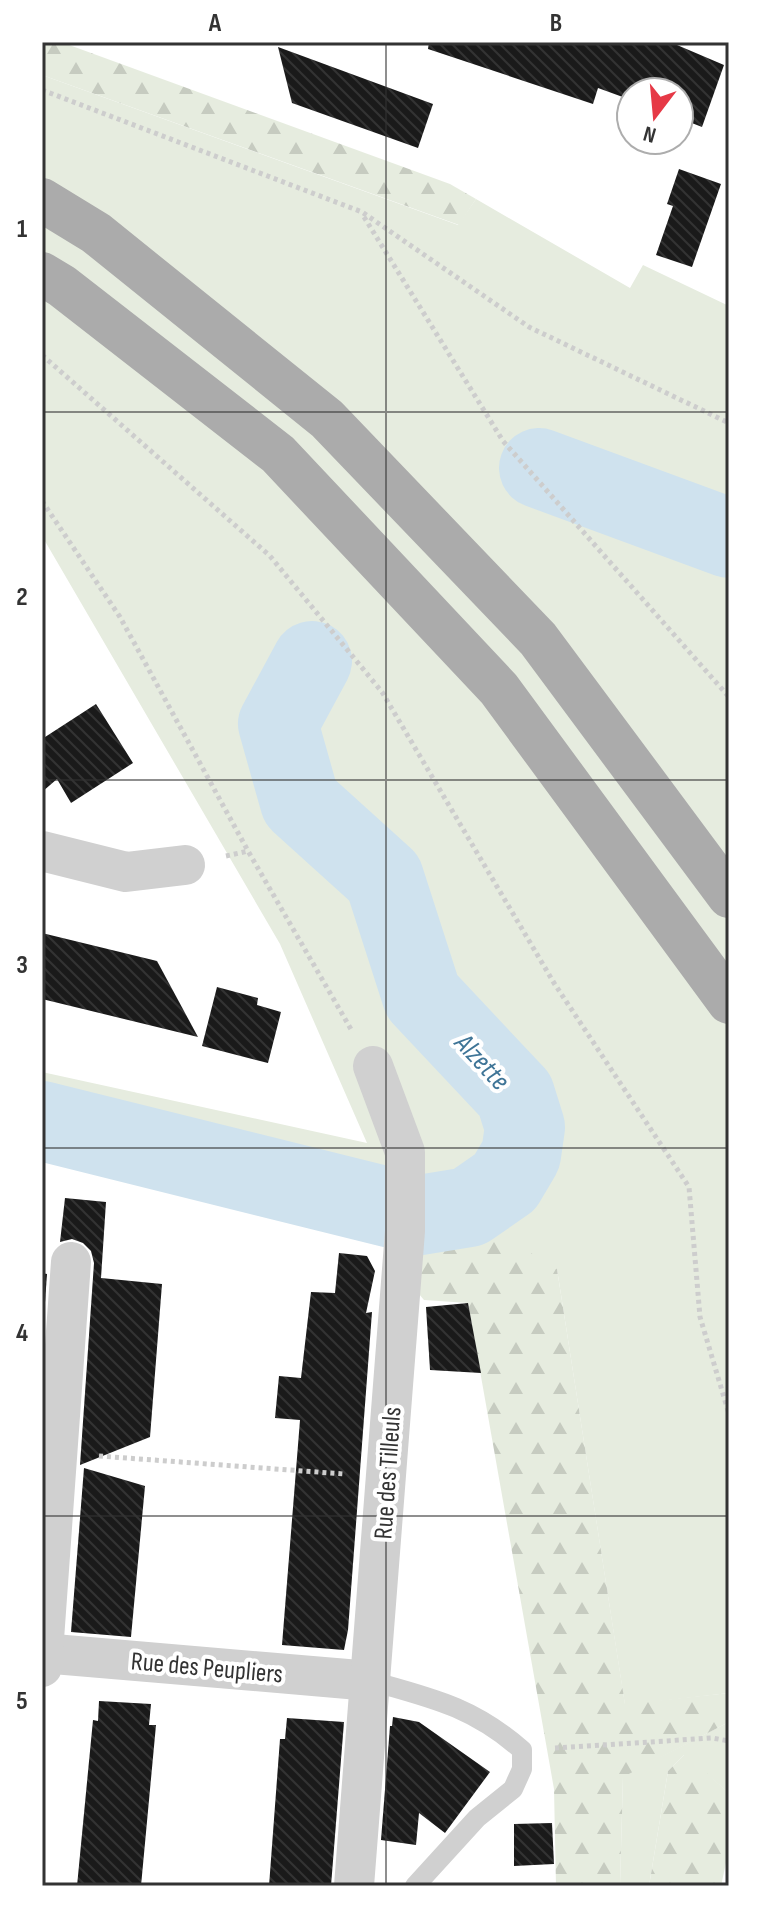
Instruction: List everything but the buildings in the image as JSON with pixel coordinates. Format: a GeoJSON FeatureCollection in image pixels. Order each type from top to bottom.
{"type":"FeatureCollection","features":[{"type":"Feature","properties":{"kind":"main road"},"geometry":{"type":"LineString","coordinates":[[42,200],[96,233],[327,419],[538,639],[729,896]]}},
{"type":"Feature","properties":{"kind":"main road"},"geometry":{"type":"LineString","coordinates":[[42,274],[62,286],[289,465],[499,689],[729,1002]]}},
{"type":"Feature","properties":{"kind":"street"},"geometry":{"type":"LineString","coordinates":[[42,851],[126,872],[185,865]]}},
{"type":"Feature","properties":{"kind":"street","name":"Rue des Tilleuls"},"geometry":{"type":"LineString","coordinates":[[354,1886],[405,1231],[405,1152],[373,1066]]}},
{"type":"Feature","properties":{"kind":"street"},"geometry":{"type":"LineString","coordinates":[[42,1658],[71,1262]]}},
{"type":"Feature","properties":{"kind":"street","name":"Rue des Peupliers"},"geometry":{"type":"LineString","coordinates":[[42,1658],[371,1681]]}},
{"type":"Feature","properties":{"kind":"lane"},"geometry":{"type":"LineString","coordinates":[[371,1681],[453,1704],[500,1730],[522,1750],[522,1769],[513,1789],[477,1818],[415,1886]]}},
{"type":"Feature","properties":{"kind":"path"},"geometry":{"type":"LineString","coordinates":[[42,90],[362,212],[529,327],[729,423]]}},
{"type":"Feature","properties":{"kind":"path"},"geometry":{"type":"LineString","coordinates":[[362,212],[503,441],[729,697]]}},
{"type":"Feature","properties":{"kind":"path"},"geometry":{"type":"LineString","coordinates":[[42,355],[270,556],[382,692],[554,983],[689,1187],[700,1317],[729,1414]]}},
{"type":"Feature","properties":{"kind":"path"},"geometry":{"type":"LineString","coordinates":[[42,501],[120,617],[248,851],[373,1066]]}},
{"type":"Feature","properties":{"kind":"path"},"geometry":{"type":"LineString","coordinates":[[58,1453],[386,1477]]}},
{"type":"Feature","properties":{"kind":"path"},"geometry":{"type":"LineString","coordinates":[[522,1750],[712,1738],[729,1741]]}},
{"type":"Feature","properties":{"kind":"green space"},"geometry":{"type":"Polygon","coordinates":[[[42,42],[61,42],[450,184],[476,199],[459,225],[42,75],[42,42]]]}},
{"type":"Feature","properties":{"kind":"green space"},"geometry":{"type":"Polygon","coordinates":[[[42,75],[458,225],[476,199],[630,288],[643,265],[729,306],[729,1693],[625,1705],[557,1269],[52,1149],[42,1159],[42,1072],[367,1143],[280,944],[42,536],[42,75]]]}},
{"type":"Feature","properties":{"kind":"green space"},"geometry":{"type":"Polygon","coordinates":[[[487,1226],[557,1269],[625,1704],[729,1693],[729,1722],[623,1777],[620,1886],[556,1886],[554,1789],[468,1303],[424,1300],[402,1274],[424,1236],[487,1226]]]}},
{"type":"Feature","properties":{"kind":"green space"},"geometry":{"type":"Polygon","coordinates":[[[729,1722],[729,1793],[684,1755],[668,1771],[649,1886],[620,1886],[623,1776],[729,1722]]]}},
{"type":"Feature","properties":{"kind":"green space"},"geometry":{"type":"Polygon","coordinates":[[[685,1754],[729,1793],[729,1849],[721,1886],[649,1886],[668,1771],[685,1754]]]}},
{"type":"Feature","properties":{"kind":"waterway","name":"Alzette"},"geometry":{"type":"LineString","coordinates":[[539,468],[729,538]]}},
{"type":"Feature","properties":{"kind":"waterway","name":"Alzette"},"geometry":{"type":"LineString","coordinates":[[42,1121],[420,1215],[469,1207],[505,1182],[521,1155],[525,1127],[515,1095],[422,996],[384,878],[300,802],[278,724],[312,661]]}}]}
